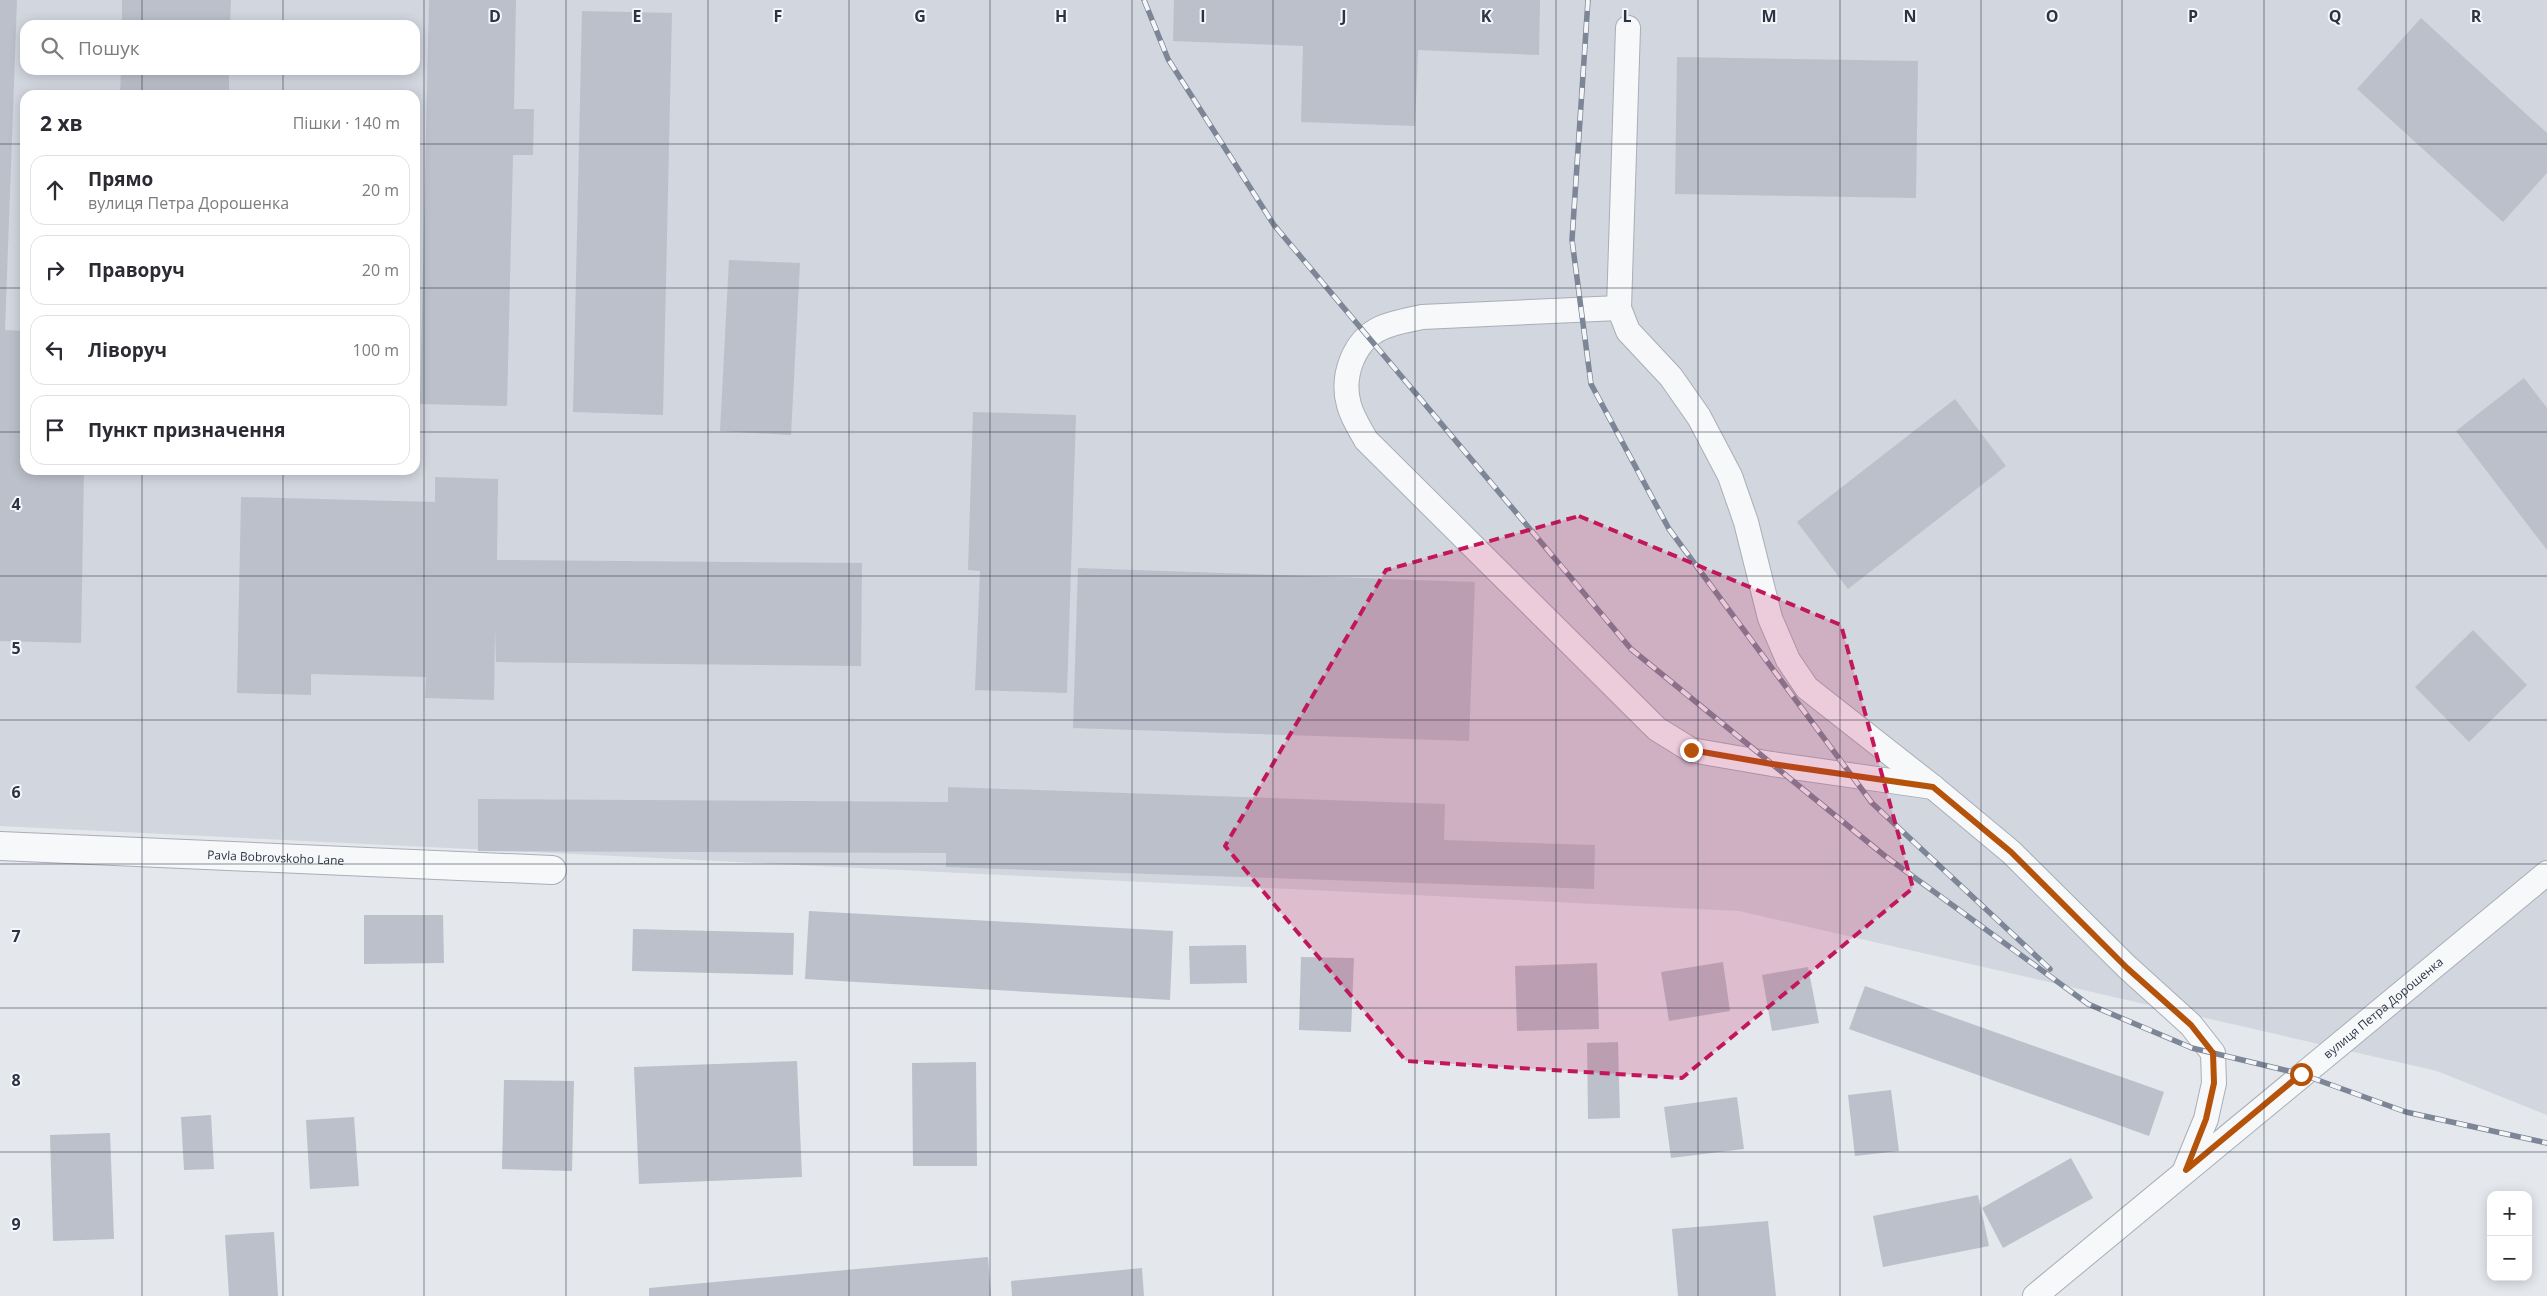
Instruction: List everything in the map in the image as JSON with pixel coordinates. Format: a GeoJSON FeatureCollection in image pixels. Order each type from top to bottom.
{"type":"FeatureCollection","features":[{"type":"Feature","properties":{"kind":"street","name":"Pavla Bobrovskoho Lane"},"geometry":{"type":"LineString","coordinates":[[0,846],[552,870]]}},
{"type":"Feature","properties":{"kind":"lane"},"geometry":{"type":"LineString","coordinates":[[1628,28],[1619,308],[1628,331],[1671,377],[1700,417],[1730,476],[1746,522],[1770,618],[1788,660],[1807,688],[1933,787],[2011,852],[2127,968],[2191,1025],[2213,1053],[2214,1083],[2206,1119],[2186,1170]]}},
{"type":"Feature","properties":{"kind":"lane"},"geometry":{"type":"LineString","coordinates":[[1619,308],[1422,317],[1397,322],[1380,329],[1365,340],[1355,354],[1348,371],[1346,388],[1349,406],[1366,440],[1657,729],[1691,750],[1933,787]]}},
{"type":"Feature","properties":{"kind":"lane","name":"вулиця Петра Дорошенка"},"geometry":{"type":"LineString","coordinates":[[2035,1296],[2547,873]]}},
{"type":"Feature","properties":{"kind":"highlighted area"},"geometry":{"type":"Polygon","coordinates":[[[1579,516],[1841,625],[1913,888],[1682,1078],[1406,1061],[1225,846],[1386,570],[1579,516]]]}},
{"type":"Feature","properties":{"kind":"shaded area"},"geometry":{"type":"Polygon","coordinates":[[[0,0],[2547,0],[2547,1115],[2437,1071],[1739,911],[0,826],[0,0]]]}},
{"type":"Feature","properties":{"kind":"building"},"geometry":{"type":"Polygon","coordinates":[[[0,0],[17,0],[5,330],[20,331],[20,475],[84,475],[81,643],[0,641],[0,0]]]}},
{"type":"Feature","properties":{"kind":"building"},"geometry":{"type":"Polygon","coordinates":[[[122,0],[231,0],[230,20],[122,20],[122,0]]]}},
{"type":"Feature","properties":{"kind":"building"},"geometry":{"type":"Polygon","coordinates":[[[429,0],[516,0],[514,109],[534,109],[533,155],[513,155],[507,406],[420,404],[429,0]]]}},
{"type":"Feature","properties":{"kind":"building"},"geometry":{"type":"Polygon","coordinates":[[[1174,0],[1540,0],[1539,55],[1418,50],[1415,126],[1301,122],[1303,46],[1173,41],[1174,0]]]}},
{"type":"Feature","properties":{"kind":"building"},"geometry":{"type":"Polygon","coordinates":[[[582,11],[672,13],[663,415],[573,412],[582,11]]]}},
{"type":"Feature","properties":{"kind":"building"},"geometry":{"type":"Polygon","coordinates":[[[2421,18],[2547,133],[2547,173],[2503,222],[2357,89],[2421,18]]]}},
{"type":"Feature","properties":{"kind":"building"},"geometry":{"type":"Polygon","coordinates":[[[1677,57],[1918,61],[1916,198],[1675,194],[1677,57]]]}},
{"type":"Feature","properties":{"kind":"building"},"geometry":{"type":"Polygon","coordinates":[[[121,75],[229,75],[229,90],[120,90],[121,75]]]}},
{"type":"Feature","properties":{"kind":"building"},"geometry":{"type":"Polygon","coordinates":[[[729,260],[800,263],[791,435],[720,431],[729,260]]]}},
{"type":"Feature","properties":{"kind":"building"},"geometry":{"type":"Polygon","coordinates":[[[2524,378],[2547,408],[2547,550],[2456,431],[2524,378]]]}},
{"type":"Feature","properties":{"kind":"building"},"geometry":{"type":"Polygon","coordinates":[[[1955,399],[2006,466],[1848,589],[1797,522],[1955,399]]]}},
{"type":"Feature","properties":{"kind":"building"},"geometry":{"type":"Polygon","coordinates":[[[973,412],[1076,415],[1067,693],[975,690],[980,571],[968,570],[973,412]]]}},
{"type":"Feature","properties":{"kind":"building"},"geometry":{"type":"Polygon","coordinates":[[[435,477],[498,479],[497,560],[862,563],[861,666],[496,662],[495,630],[494,700],[425,698],[426,677],[311,674],[311,695],[237,693],[241,497],[435,502],[435,477]]]}},
{"type":"Feature","properties":{"kind":"building"},"geometry":{"type":"Polygon","coordinates":[[[1078,568],[1475,582],[1469,741],[1073,728],[1078,568]]]}},
{"type":"Feature","properties":{"kind":"building"},"geometry":{"type":"Polygon","coordinates":[[[2473,630],[2527,685],[2469,742],[2415,687],[2473,630]]]}},
{"type":"Feature","properties":{"kind":"building"},"geometry":{"type":"Polygon","coordinates":[[[948,787],[1445,804],[1444,840],[1595,845],[1594,889],[946,867],[946,853],[478,851],[478,799],[948,802],[948,787]]]}},
{"type":"Feature","properties":{"kind":"building"},"geometry":{"type":"Polygon","coordinates":[[[809,911],[1173,931],[1170,1000],[805,979],[809,911]]]}},
{"type":"Feature","properties":{"kind":"building"},"geometry":{"type":"Polygon","coordinates":[[[364,915],[443,915],[444,963],[364,964],[364,915]]]}},
{"type":"Feature","properties":{"kind":"building"},"geometry":{"type":"Polygon","coordinates":[[[633,929],[794,933],[793,975],[632,971],[633,929]]]}},
{"type":"Feature","properties":{"kind":"building"},"geometry":{"type":"Polygon","coordinates":[[[1246,945],[1247,983],[1190,984],[1189,946],[1246,945]]]}},
{"type":"Feature","properties":{"kind":"building"},"geometry":{"type":"Polygon","coordinates":[[[1301,957],[1354,958],[1351,1032],[1299,1030],[1301,957]]]}},
{"type":"Feature","properties":{"kind":"building"},"geometry":{"type":"Polygon","coordinates":[[[1723,962],[1730,1011],[1669,1021],[1661,972],[1723,962]]]}},
{"type":"Feature","properties":{"kind":"building"},"geometry":{"type":"Polygon","coordinates":[[[1597,963],[1599,1029],[1517,1031],[1515,966],[1597,963]]]}},
{"type":"Feature","properties":{"kind":"building"},"geometry":{"type":"Polygon","coordinates":[[[1808,967],[1819,1023],[1772,1031],[1762,975],[1808,967]]]}},
{"type":"Feature","properties":{"kind":"building"},"geometry":{"type":"Polygon","coordinates":[[[1865,986],[2164,1092],[2149,1136],[1849,1029],[1865,986]]]}},
{"type":"Feature","properties":{"kind":"building"},"geometry":{"type":"Polygon","coordinates":[[[1618,1042],[1620,1118],[1588,1119],[1587,1043],[1618,1042]]]}},
{"type":"Feature","properties":{"kind":"building"},"geometry":{"type":"Polygon","coordinates":[[[797,1061],[802,1177],[639,1184],[634,1067],[797,1061]]]}},
{"type":"Feature","properties":{"kind":"building"},"geometry":{"type":"Polygon","coordinates":[[[976,1062],[977,1166],[913,1166],[912,1063],[976,1062]]]}},
{"type":"Feature","properties":{"kind":"building"},"geometry":{"type":"Polygon","coordinates":[[[504,1080],[574,1081],[572,1171],[502,1169],[504,1080]]]}},
{"type":"Feature","properties":{"kind":"building"},"geometry":{"type":"Polygon","coordinates":[[[1891,1090],[1899,1151],[1855,1156],[1848,1095],[1891,1090]]]}},
{"type":"Feature","properties":{"kind":"building"},"geometry":{"type":"Polygon","coordinates":[[[1737,1097],[1744,1149],[1671,1158],[1664,1107],[1737,1097]]]}},
{"type":"Feature","properties":{"kind":"building"},"geometry":{"type":"Polygon","coordinates":[[[211,1115],[214,1169],[184,1170],[181,1117],[211,1115]]]}},
{"type":"Feature","properties":{"kind":"building"},"geometry":{"type":"Polygon","coordinates":[[[354,1117],[359,1186],[310,1189],[306,1120],[354,1117]]]}},
{"type":"Feature","properties":{"kind":"building"},"geometry":{"type":"Polygon","coordinates":[[[110,1133],[114,1239],[53,1241],[50,1135],[110,1133]]]}},
{"type":"Feature","properties":{"kind":"building"},"geometry":{"type":"Polygon","coordinates":[[[2071,1158],[2093,1198],[2003,1248],[1982,1208],[2071,1158]]]}},
{"type":"Feature","properties":{"kind":"building"},"geometry":{"type":"Polygon","coordinates":[[[1978,1195],[1989,1246],[1883,1267],[1873,1216],[1978,1195]]]}},
{"type":"Feature","properties":{"kind":"building"},"geometry":{"type":"Polygon","coordinates":[[[1768,1221],[1776,1296],[1678,1296],[1672,1229],[1768,1221]]]}},
{"type":"Feature","properties":{"kind":"building"},"geometry":{"type":"Polygon","coordinates":[[[274,1232],[278,1296],[229,1296],[225,1235],[274,1232]]]}},
{"type":"Feature","properties":{"kind":"building"},"geometry":{"type":"Polygon","coordinates":[[[988,1257],[991,1296],[649,1296],[649,1288],[988,1257]]]}},
{"type":"Feature","properties":{"kind":"building"},"geometry":{"type":"Polygon","coordinates":[[[1142,1268],[1144,1296],[1012,1296],[1011,1281],[1142,1268]]]}},
{"type":"Feature","properties":{"kind":"railway"},"geometry":{"type":"LineString","coordinates":[[1144,0],[1168,59],[1274,225],[1631,649],[1772,764],[1885,856],[2088,1004],[2192,1048],[2301,1074],[2406,1112],[2547,1143]]}},
{"type":"Feature","properties":{"kind":"railway"},"geometry":{"type":"LineString","coordinates":[[1588,0],[1572,240],[1591,384],[1669,529],[1872,803],[2050,969]]}},
{"type":"Feature","properties":{"kind":"route"},"geometry":{"type":"LineString","coordinates":[[1691,750],[1772,764],[1933,787],[2011,852],[2127,968],[2191,1025],[2213,1053],[2214,1083],[2206,1119],[2186,1170],[2301,1074]]}}]}
